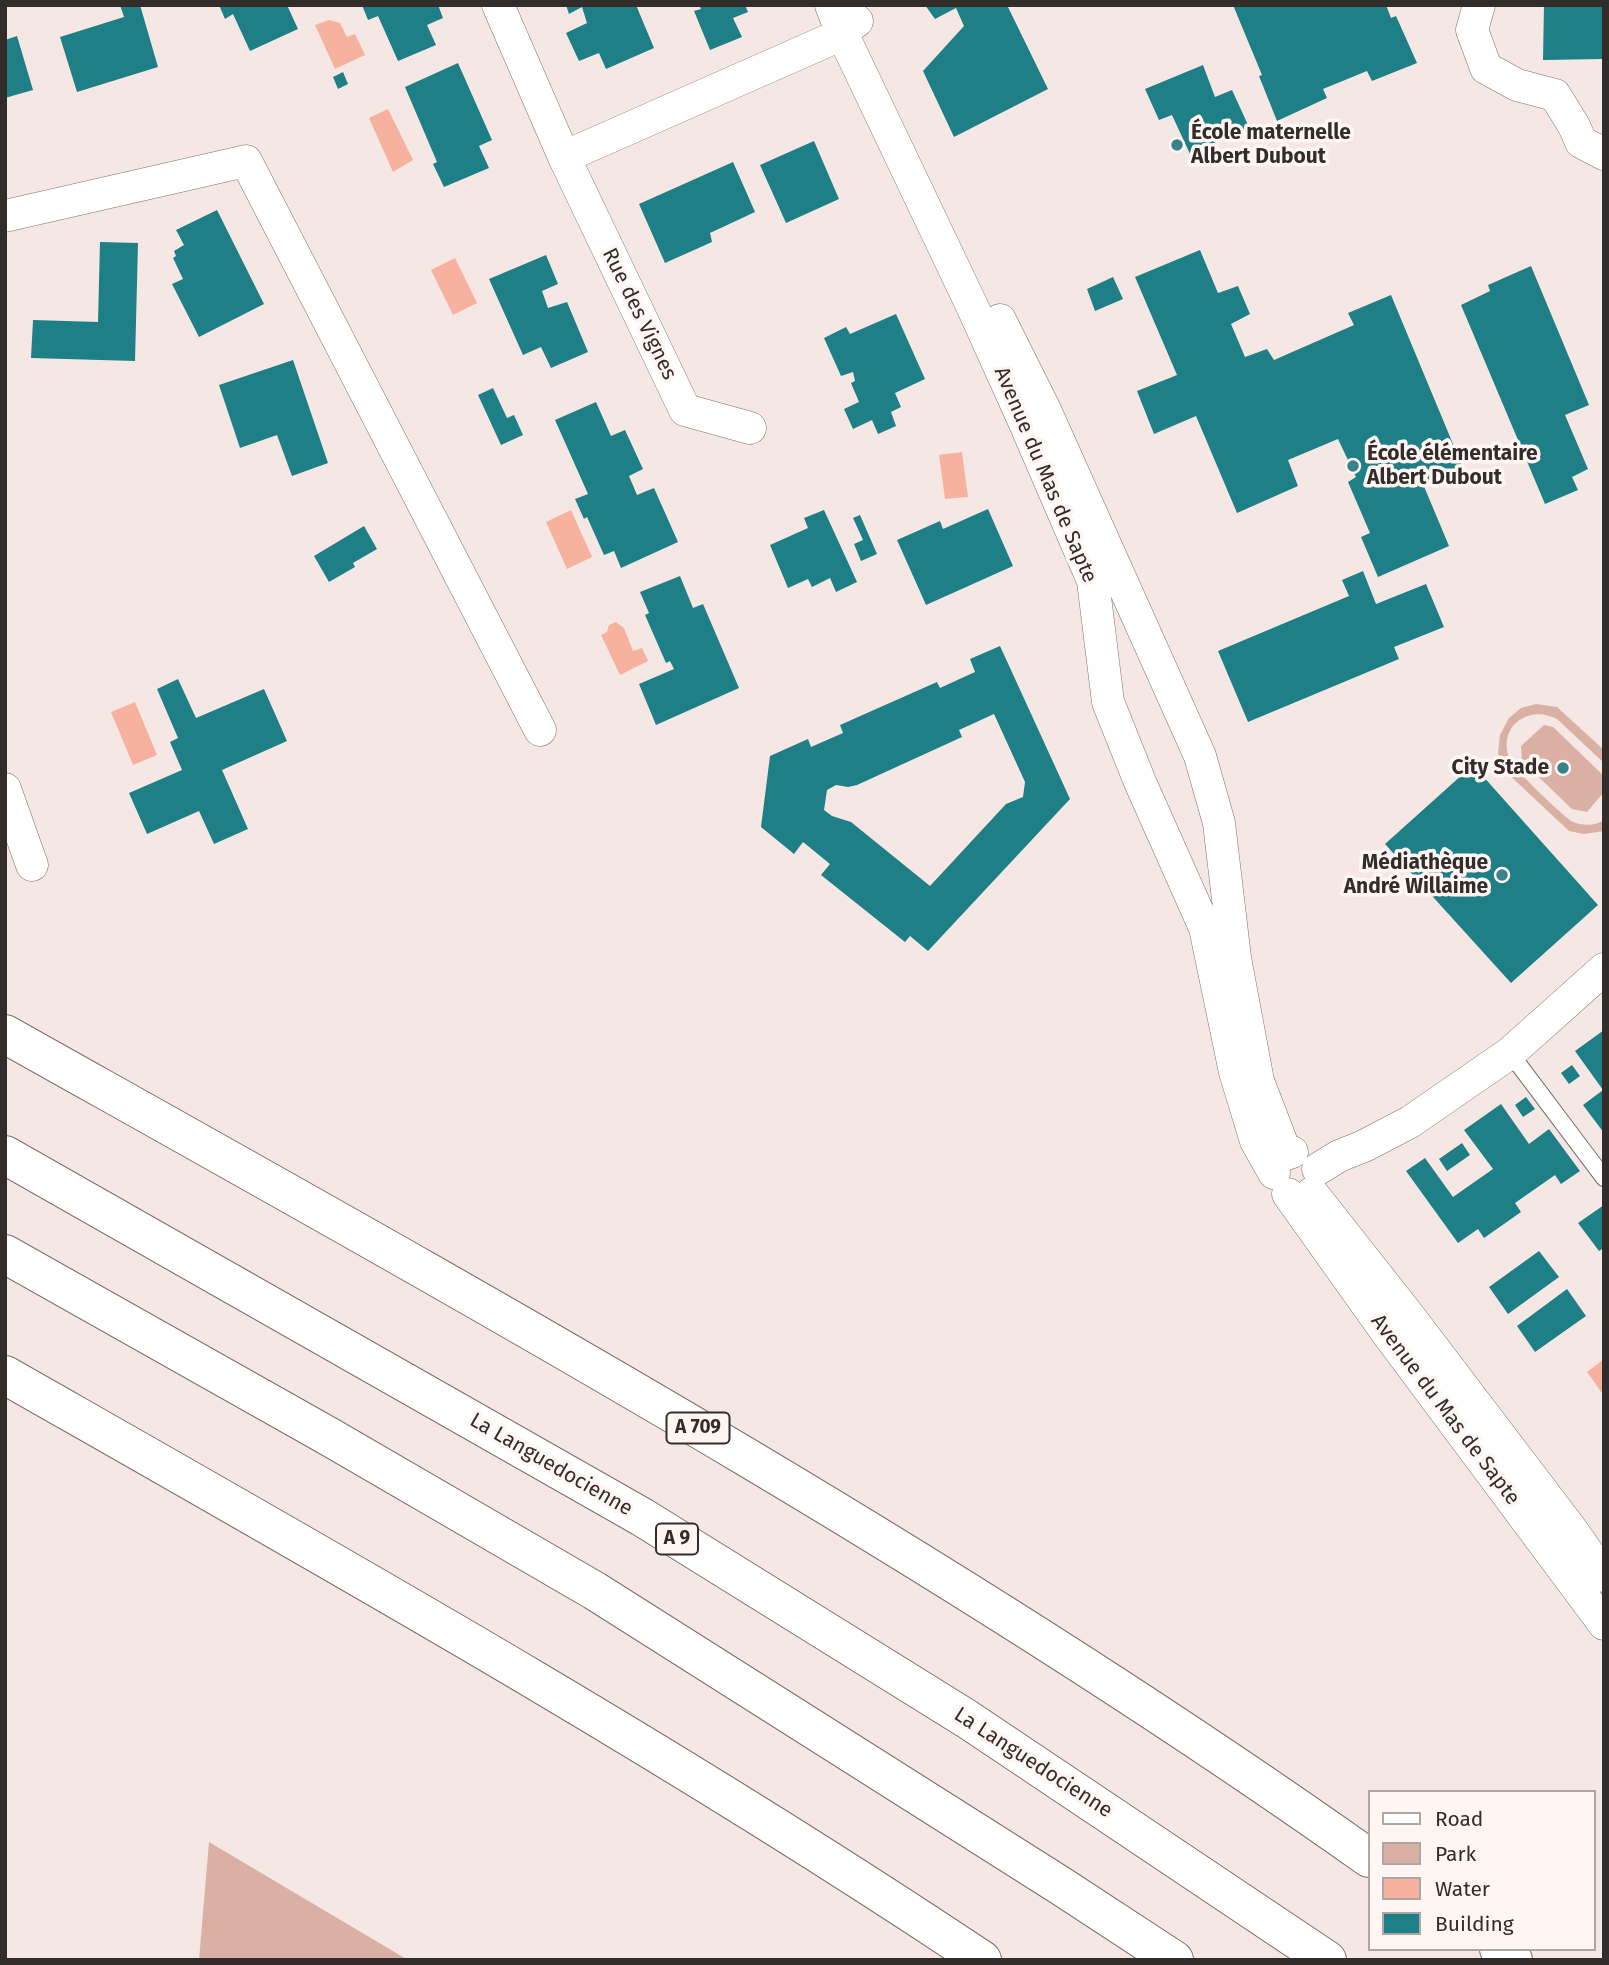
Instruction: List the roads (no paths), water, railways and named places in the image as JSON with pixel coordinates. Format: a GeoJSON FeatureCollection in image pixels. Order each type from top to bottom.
{"type":"FeatureCollection","features":[{"type":"Feature","properties":{"kind":"highway","name":"A 709"},"geometry":{"type":"LineString","coordinates":[[5,1034],[610,1376],[790,1484],[968,1593],[1128,1696],[1368,1857]]}},
{"type":"Feature","properties":{"kind":"highway","name":"La Languedocienne"},"geometry":{"type":"LineString","coordinates":[[5,1155],[654,1525],[967,1719],[1327,1960]]}},
{"type":"Feature","properties":{"kind":"highway"},"geometry":{"type":"LineString","coordinates":[[5,1254],[328,1436],[595,1591],[1061,1885],[1174,1960]]}},
{"type":"Feature","properties":{"kind":"highway"},"geometry":{"type":"LineString","coordinates":[[5,1376],[269,1525],[621,1731],[816,1851],[982,1960]]}},
{"type":"Feature","properties":{"kind":"street","name":"Rue des Vignes"},"geometry":{"type":"LineString","coordinates":[[498,5],[564,157],[685,410],[750,428]]}},
{"type":"Feature","properties":{"kind":"street"},"geometry":{"type":"LineString","coordinates":[[1479,5],[1472,30],[1486,68],[1517,85],[1555,95],[1581,142],[1604,154]]}},
{"type":"Feature","properties":{"kind":"street"},"geometry":{"type":"LineString","coordinates":[[564,157],[829,40],[845,15]]}},
{"type":"Feature","properties":{"kind":"street","name":"Avenue du Mas de Sapte"},"geometry":{"type":"LineString","coordinates":[[845,15],[867,34],[910,138],[1045,410],[1200,756],[1219,823],[1235,958],[1258,1081],[1296,1176],[1387,1333],[1604,1624]]}},
{"type":"Feature","properties":{"kind":"street","name":"Avenue du Mas de Sapte"},"geometry":{"type":"LineString","coordinates":[[845,15],[1093,581],[1108,702],[1140,782],[1205,928],[1235,1072],[1256,1141],[1296,1176],[1409,1316],[1604,1576]]}},
{"type":"Feature","properties":{"kind":"street"},"geometry":{"type":"LineString","coordinates":[[5,216],[246,161],[540,730]]}},
{"type":"Feature","properties":{"kind":"street"},"geometry":{"type":"LineString","coordinates":[[5,789],[32,864]]}},
{"type":"Feature","properties":{"kind":"street"},"geometry":{"type":"LineString","coordinates":[[1296,1176],[1410,1122],[1510,1053],[1604,969]]}},
{"type":"Feature","properties":{"kind":"lane"},"geometry":{"type":"LineString","coordinates":[[1510,1053],[1604,1178]]}},
{"type":"Feature","properties":{"kind":"water"},"geometry":{"type":"Polygon","coordinates":[[[329,20],[340,23],[347,37],[355,34],[365,55],[335,69],[315,25],[329,20]]]}},
{"type":"Feature","properties":{"kind":"water"},"geometry":{"type":"Polygon","coordinates":[[[388,109],[413,160],[393,172],[369,118],[388,109]]]}},
{"type":"Feature","properties":{"kind":"water"},"geometry":{"type":"Polygon","coordinates":[[[455,258],[477,303],[453,315],[431,270],[455,258]]]}},
{"type":"Feature","properties":{"kind":"water"},"geometry":{"type":"Polygon","coordinates":[[[962,452],[968,497],[945,499],[939,455],[962,452]]]}},
{"type":"Feature","properties":{"kind":"water"},"geometry":{"type":"Polygon","coordinates":[[[571,510],[592,557],[567,569],[546,522],[571,510]]]}},
{"type":"Feature","properties":{"kind":"water"},"geometry":{"type":"Polygon","coordinates":[[[616,622],[624,628],[633,651],[642,648],[648,661],[620,675],[601,635],[607,632],[609,625],[616,622]]]}},
{"type":"Feature","properties":{"kind":"water"},"geometry":{"type":"Polygon","coordinates":[[[135,702],[157,755],[133,765],[111,712],[135,702]]]}},
{"type":"Feature","properties":{"kind":"water"},"geometry":{"type":"Polygon","coordinates":[[[1604,1359],[1604,1396],[1587,1372],[1604,1359]]]}},
{"type":"Feature","properties":{"kind":"place","name":"École maternelle Albert Dubout"},"geometry":{"type":"Point","coordinates":[1177,145]}},
{"type":"Feature","properties":{"kind":"place","name":"École élémentaire Albert Dubout"},"geometry":{"type":"Point","coordinates":[1353,466]}},
{"type":"Feature","properties":{"kind":"place","name":"City Stade"},"geometry":{"type":"Point","coordinates":[1563,768]}},
{"type":"Feature","properties":{"kind":"place","name":"Médiathèque André Willaime"},"geometry":{"type":"Point","coordinates":[1502,875]}}]}
